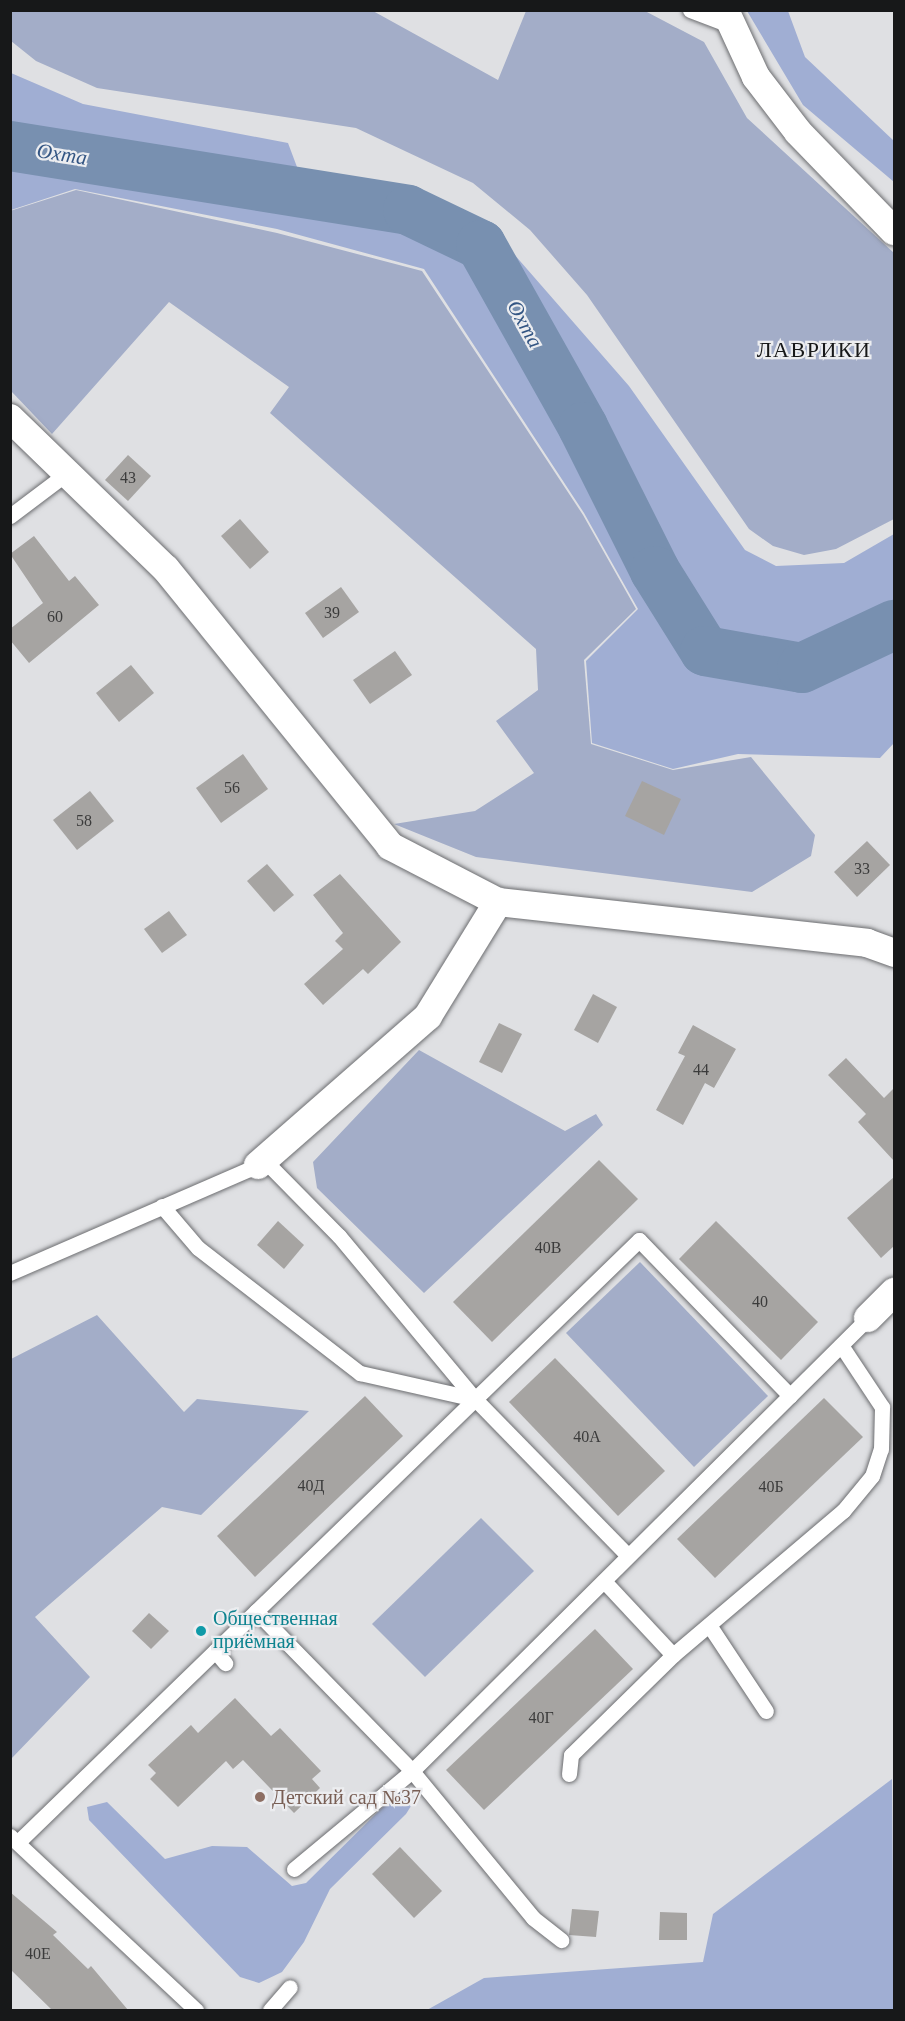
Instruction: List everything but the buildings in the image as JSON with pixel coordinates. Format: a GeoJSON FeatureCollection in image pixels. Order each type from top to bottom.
{"type":"FeatureCollection","features":[{"type":"Feature","properties":{"kind":"street"},"geometry":{"type":"LineString","coordinates":[[729,18],[756,77],[798,132],[894,231]]}},
{"type":"Feature","properties":{"kind":"street"},"geometry":{"type":"LineString","coordinates":[[10,418],[166,569],[390,846],[498,902],[867,943],[894,953]]}},
{"type":"Feature","properties":{"kind":"street"},"geometry":{"type":"LineString","coordinates":[[261,1162],[428,1016],[498,902]]}},
{"type":"Feature","properties":{"kind":"street"},"geometry":{"type":"LineString","coordinates":[[868,1318],[894,1292]]}},
{"type":"Feature","properties":{"kind":"lane"},"geometry":{"type":"LineString","coordinates":[[690,10],[729,18]]}},
{"type":"Feature","properties":{"kind":"lane"},"geometry":{"type":"LineString","coordinates":[[10,516],[67,473]]}},
{"type":"Feature","properties":{"kind":"lane"},"geometry":{"type":"LineString","coordinates":[[10,1273],[261,1162],[339,1236],[475,1399],[628,1556]]}},
{"type":"Feature","properties":{"kind":"lane"},"geometry":{"type":"LineString","coordinates":[[162,1206],[198,1248],[360,1373],[475,1399]]}},
{"type":"Feature","properties":{"kind":"lane"},"geometry":{"type":"LineString","coordinates":[[196,2010],[14,1839],[220,1657],[256,1611],[639,1240],[790,1396]]}},
{"type":"Feature","properties":{"kind":"lane"},"geometry":{"type":"LineString","coordinates":[[294,1869],[412,1771],[868,1318]]}},
{"type":"Feature","properties":{"kind":"lane"},"geometry":{"type":"LineString","coordinates":[[569,1774],[571,1755],[672,1655],[843,1511],[872,1476],[881,1449],[882,1407],[841,1345]]}},
{"type":"Feature","properties":{"kind":"lane"},"geometry":{"type":"LineString","coordinates":[[604,1581],[672,1655]]}},
{"type":"Feature","properties":{"kind":"lane"},"geometry":{"type":"LineString","coordinates":[[256,1611],[412,1771],[533,1918],[561,1940]]}},
{"type":"Feature","properties":{"kind":"lane"},"geometry":{"type":"LineString","coordinates":[[709,1625],[766,1711]]}},
{"type":"Feature","properties":{"kind":"lane"},"geometry":{"type":"LineString","coordinates":[[270,2010],[290,1987]]}},
{"type":"Feature","properties":{"kind":"shaded area"},"geometry":{"type":"Polygon","coordinates":[[[10,11],[373,11],[498,80],[526,11],[645,11],[704,42],[747,118],[894,253],[894,519],[836,549],[804,555],[773,546],[749,529],[587,295],[530,230],[473,183],[356,128],[97,88],[36,61],[11,41],[10,11]]]}},
{"type":"Feature","properties":{"kind":"shaded area"},"geometry":{"type":"Polygon","coordinates":[[[747,11],[788,11],[805,57],[894,141],[894,182],[803,105],[747,11]]]}},
{"type":"Feature","properties":{"kind":"shaded area"},"geometry":{"type":"Polygon","coordinates":[[[11,73],[83,104],[288,143],[300,175],[429,200],[493,230],[629,386],[745,550],[776,566],[844,563],[894,534],[894,743],[880,758],[738,754],[673,769],[592,743],[586,661],[638,609],[584,513],[424,269],[277,229],[75,189],[11,210],[11,73]]]}},
{"type":"Feature","properties":{"kind":"shaded area"},"geometry":{"type":"Polygon","coordinates":[[[76,190],[277,233],[422,271],[583,515],[636,609],[584,660],[591,744],[673,770],[751,757],[815,835],[811,856],[752,892],[476,857],[394,824],[475,811],[534,773],[496,721],[538,690],[536,649],[270,413],[289,387],[169,302],[52,434],[11,391],[10,211],[76,190]]]}},
{"type":"Feature","properties":{"kind":"shaded area"},"geometry":{"type":"Polygon","coordinates":[[[419,1050],[565,1131],[596,1114],[603,1125],[424,1293],[317,1188],[313,1162],[419,1050]]]}},
{"type":"Feature","properties":{"kind":"shaded area"},"geometry":{"type":"Polygon","coordinates":[[[640,1262],[768,1396],[694,1467],[566,1333],[640,1262]]]}},
{"type":"Feature","properties":{"kind":"shaded area"},"geometry":{"type":"Polygon","coordinates":[[[97,1315],[184,1412],[197,1399],[309,1411],[201,1515],[162,1507],[35,1617],[90,1677],[11,1759],[11,1359],[97,1315]]]}},
{"type":"Feature","properties":{"kind":"shaded area"},"geometry":{"type":"Polygon","coordinates":[[[481,1518],[534,1571],[425,1677],[372,1624],[481,1518]]]}},
{"type":"Feature","properties":{"kind":"shaded area"},"geometry":{"type":"Polygon","coordinates":[[[892,1779],[894,2010],[427,2010],[484,1978],[703,1962],[713,1914],[892,1779]]]}},
{"type":"Feature","properties":{"kind":"shaded area"},"geometry":{"type":"Polygon","coordinates":[[[401,1789],[411,1806],[406,1814],[330,1889],[304,1942],[282,1972],[259,1983],[240,1977],[89,1820],[87,1807],[107,1802],[165,1859],[212,1846],[247,1847],[292,1886],[306,1883],[401,1789]]]}},
{"type":"Feature","properties":{"kind":"waterway","name":"Охта"},"geometry":{"type":"LineString","coordinates":[[10,146],[408,210],[481,245],[583,427],[655,571],[705,651],[802,668],[894,625]]}},
{"type":"Feature","properties":{"kind":"place","name":"Общественная приёмная"},"geometry":{"type":"Point","coordinates":[201,1631]}},
{"type":"Feature","properties":{"kind":"place","name":"Детский сад №37"},"geometry":{"type":"Point","coordinates":[260,1797]}},
{"type":"Feature","properties":{"kind":"district","name":"ЛАВРИКИ"},"geometry":{"type":"Point","coordinates":[814,350]}}]}
